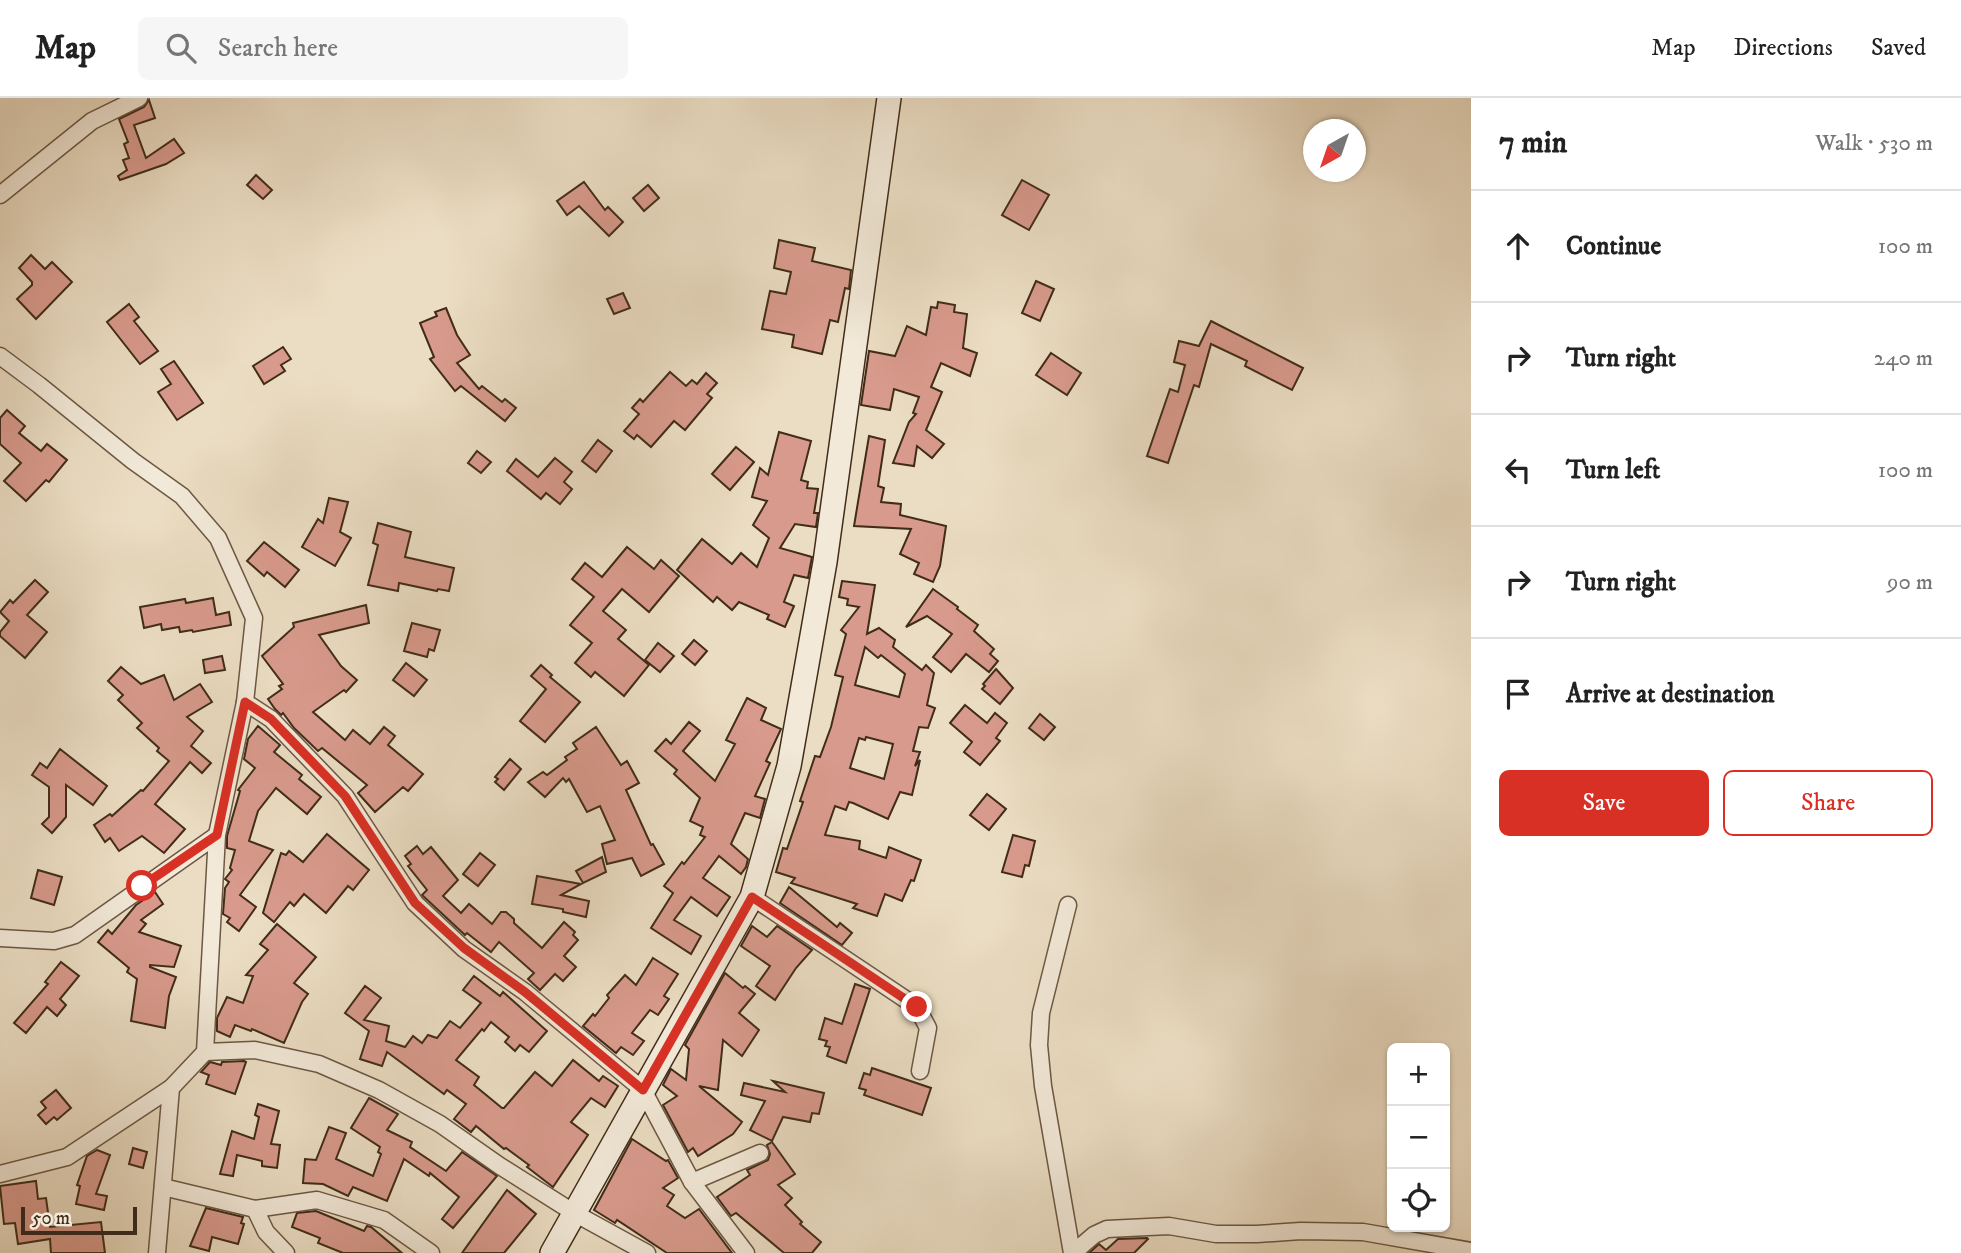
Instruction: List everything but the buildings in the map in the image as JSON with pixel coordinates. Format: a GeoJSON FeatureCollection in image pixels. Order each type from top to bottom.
{"type":"FeatureCollection","features":[{"type":"Feature","properties":{"kind":"street"},"geometry":{"type":"LineString","coordinates":[[0,195],[92,121],[139,98]]}},
{"type":"Feature","properties":{"kind":"street"},"geometry":{"type":"LineString","coordinates":[[552,1253],[752,897],[789,766],[825,562],[889,98]]}},
{"type":"Feature","properties":{"kind":"street"},"geometry":{"type":"LineString","coordinates":[[0,356],[133,461],[182,496],[218,538],[254,618],[245,702],[217,835],[205,1052],[171,1088],[67,1157],[0,1174]]}},
{"type":"Feature","properties":{"kind":"street"},"geometry":{"type":"LineString","coordinates":[[245,702],[271,719],[345,796],[415,903],[464,948],[525,992],[643,1090],[692,1182],[746,1253]]}},
{"type":"Feature","properties":{"kind":"street"},"geometry":{"type":"LineString","coordinates":[[0,939],[54,941],[75,935],[217,835]]}},
{"type":"Feature","properties":{"kind":"street"},"geometry":{"type":"LineString","coordinates":[[752,897],[917,1007],[928,1028],[920,1071]]}},
{"type":"Feature","properties":{"kind":"street"},"geometry":{"type":"LineString","coordinates":[[1068,905],[1041,1013],[1039,1045],[1043,1086],[1072,1253],[1094,1235],[1107,1229],[1169,1226],[1216,1234],[1363,1232],[1471,1251]]}},
{"type":"Feature","properties":{"kind":"street"},"geometry":{"type":"LineString","coordinates":[[205,1052],[255,1050],[319,1064],[379,1090],[440,1124],[576,1214],[647,1253]]}},
{"type":"Feature","properties":{"kind":"street"},"geometry":{"type":"LineString","coordinates":[[157,1253],[171,1088]]}},
{"type":"Feature","properties":{"kind":"street"},"geometry":{"type":"LineString","coordinates":[[692,1182],[760,1153]]}},
{"type":"Feature","properties":{"kind":"street"},"geometry":{"type":"LineString","coordinates":[[163,1187],[255,1209],[317,1200],[384,1220],[431,1253]]}},
{"type":"Feature","properties":{"kind":"street"},"geometry":{"type":"LineString","coordinates":[[255,1209],[266,1232],[286,1253]]}},
{"type":"Feature","properties":{"kind":"route"},"geometry":{"type":"LineString","coordinates":[[142,886],[217,835],[245,702],[271,719],[345,796],[415,903],[464,948],[525,992],[643,1090],[752,897],[917,1007]]}}]}
